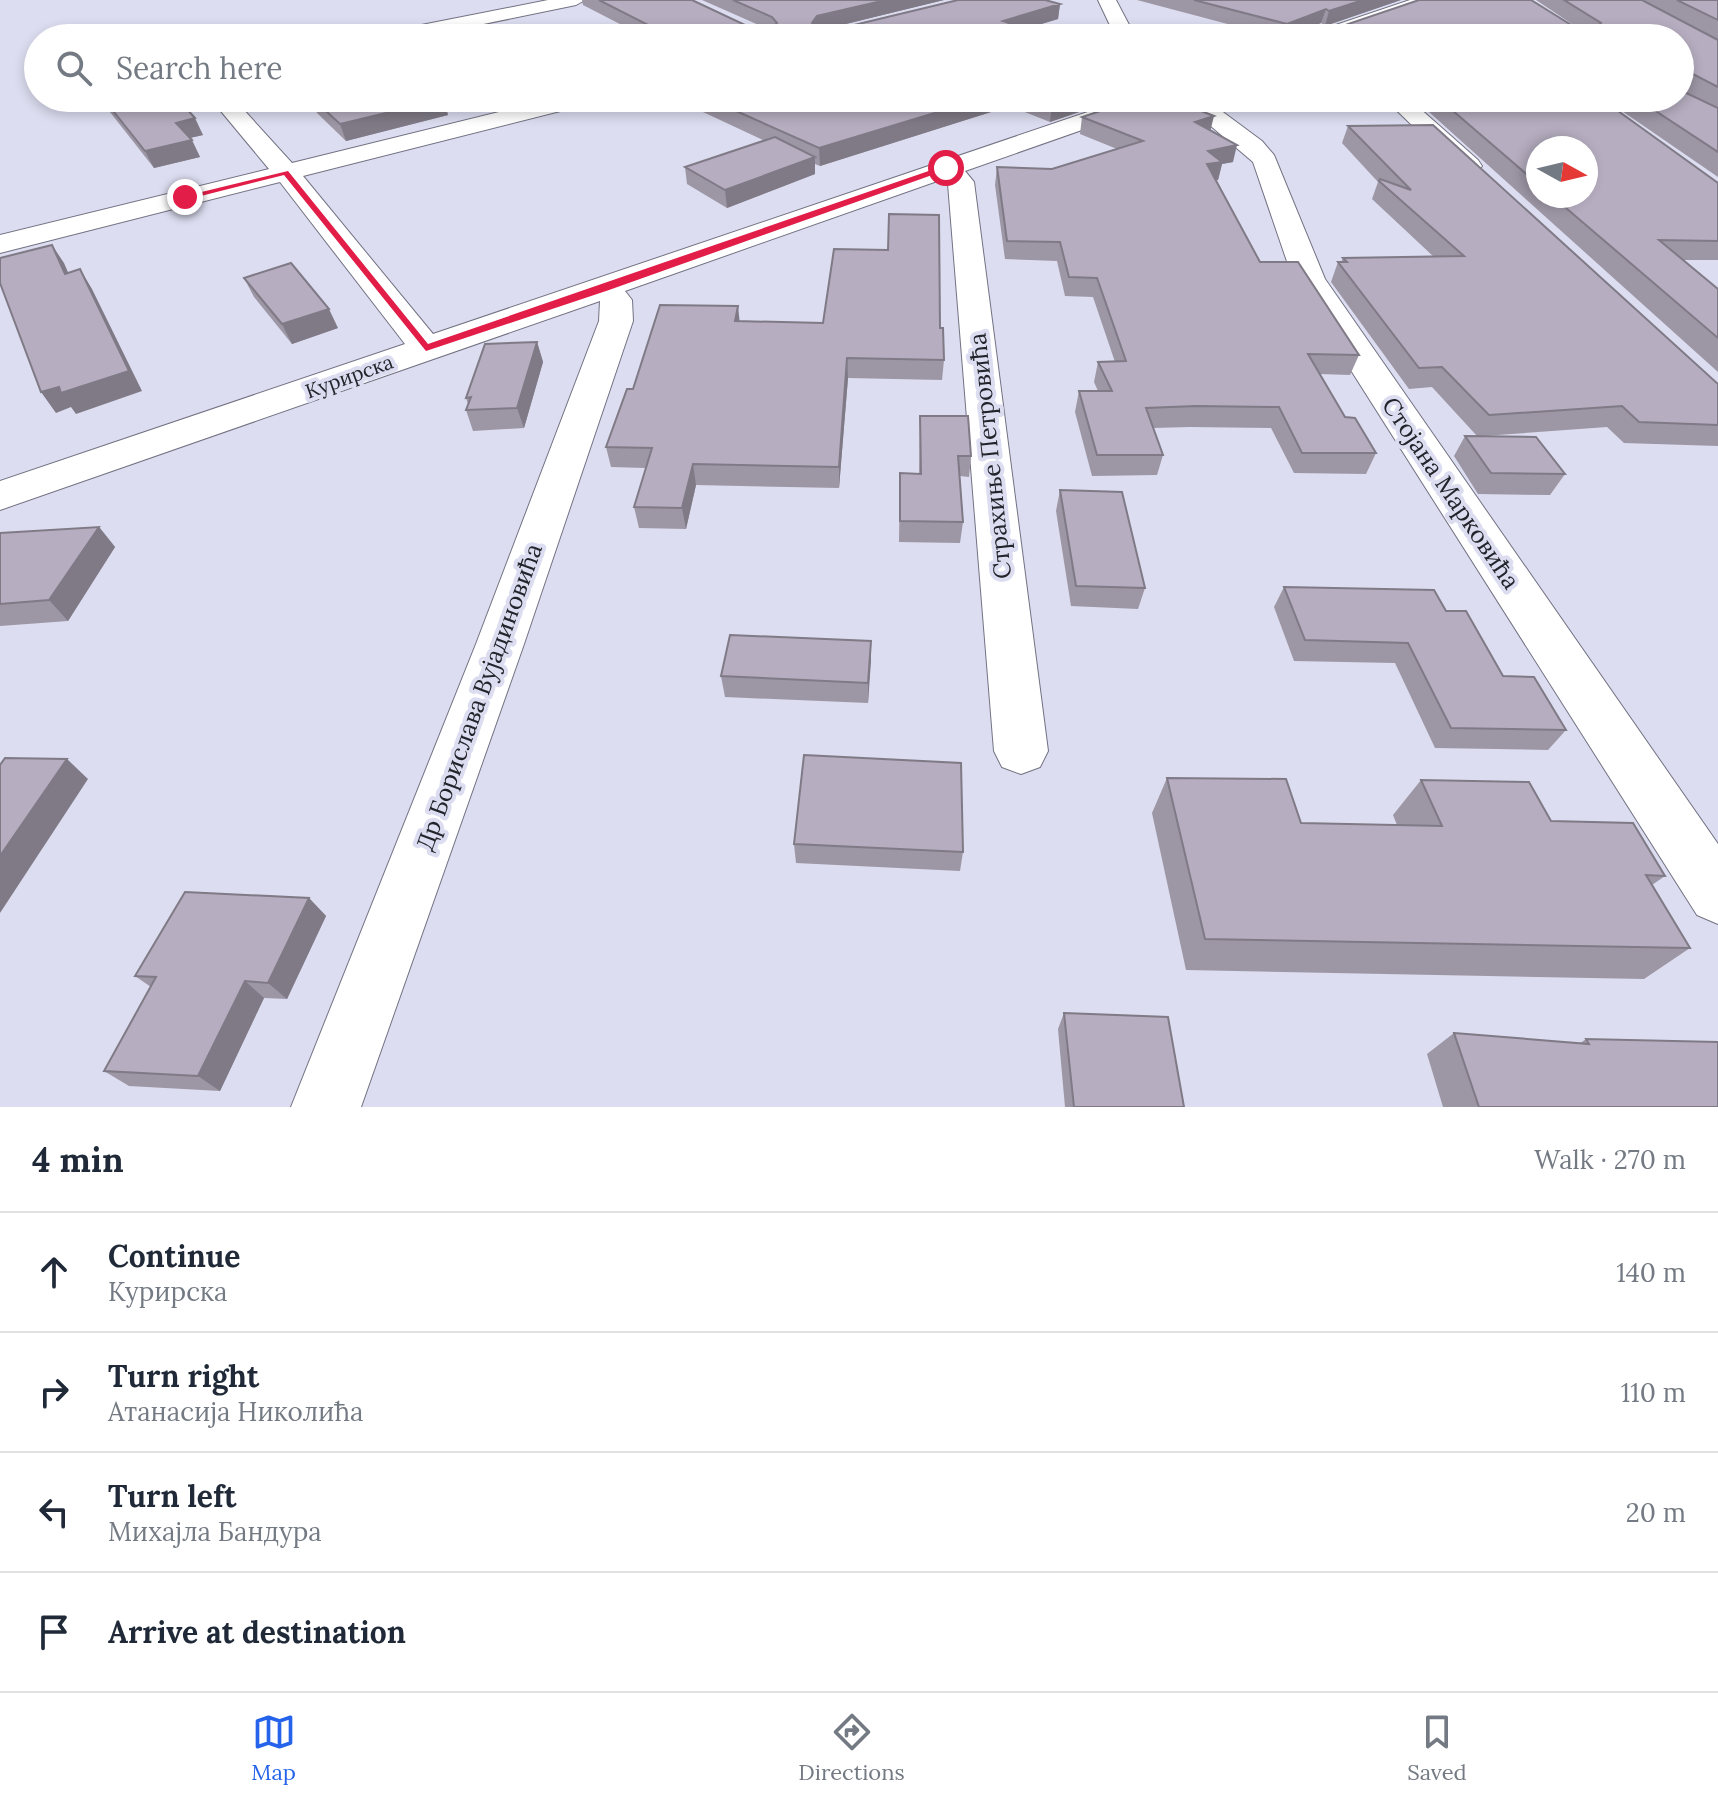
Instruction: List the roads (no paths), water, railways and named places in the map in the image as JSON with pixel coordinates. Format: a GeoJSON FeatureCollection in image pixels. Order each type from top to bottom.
{"type":"FeatureCollection","features":[{"type":"Feature","properties":{"kind":"street"},"geometry":{"type":"LineString","coordinates":[[456,24],[576,0]]}},
{"type":"Feature","properties":{"kind":"street"},"geometry":{"type":"LineString","coordinates":[[1107,0],[1119,24]]}},
{"type":"Feature","properties":{"kind":"street"},"geometry":{"type":"LineString","coordinates":[[1355,24],[1428,0]]}},
{"type":"Feature","properties":{"kind":"street"},"geometry":{"type":"LineString","coordinates":[[1335,7],[1361,22]]}},
{"type":"Feature","properties":{"kind":"street"},"geometry":{"type":"LineString","coordinates":[[233,112],[286,172],[426,348]]}},
{"type":"Feature","properties":{"kind":"street"},"geometry":{"type":"LineString","coordinates":[[0,244],[528,112]]}},
{"type":"Feature","properties":{"kind":"street","name":"Курирска"},"geometry":{"type":"LineString","coordinates":[[0,496],[1110,112]]}},
{"type":"Feature","properties":{"kind":"street","name":"Стојана Марковића"},"geometry":{"type":"LineString","coordinates":[[1208,112],[1253,146],[1265,160],[1309,279],[1718,895]]}},
{"type":"Feature","properties":{"kind":"street"},"geometry":{"type":"LineString","coordinates":[[1410,112],[1487,183]]}},
{"type":"Feature","properties":{"kind":"street","name":"Страхиње Петровића"},"geometry":{"type":"LineString","coordinates":[[946,168],[961,182],[1021,751]]}},
{"type":"Feature","properties":{"kind":"street","name":"Др Борислава Вујадиновића"},"geometry":{"type":"LineString","coordinates":[[326,1107],[500,644],[616,321],[616,300],[606,288]]}}]}
